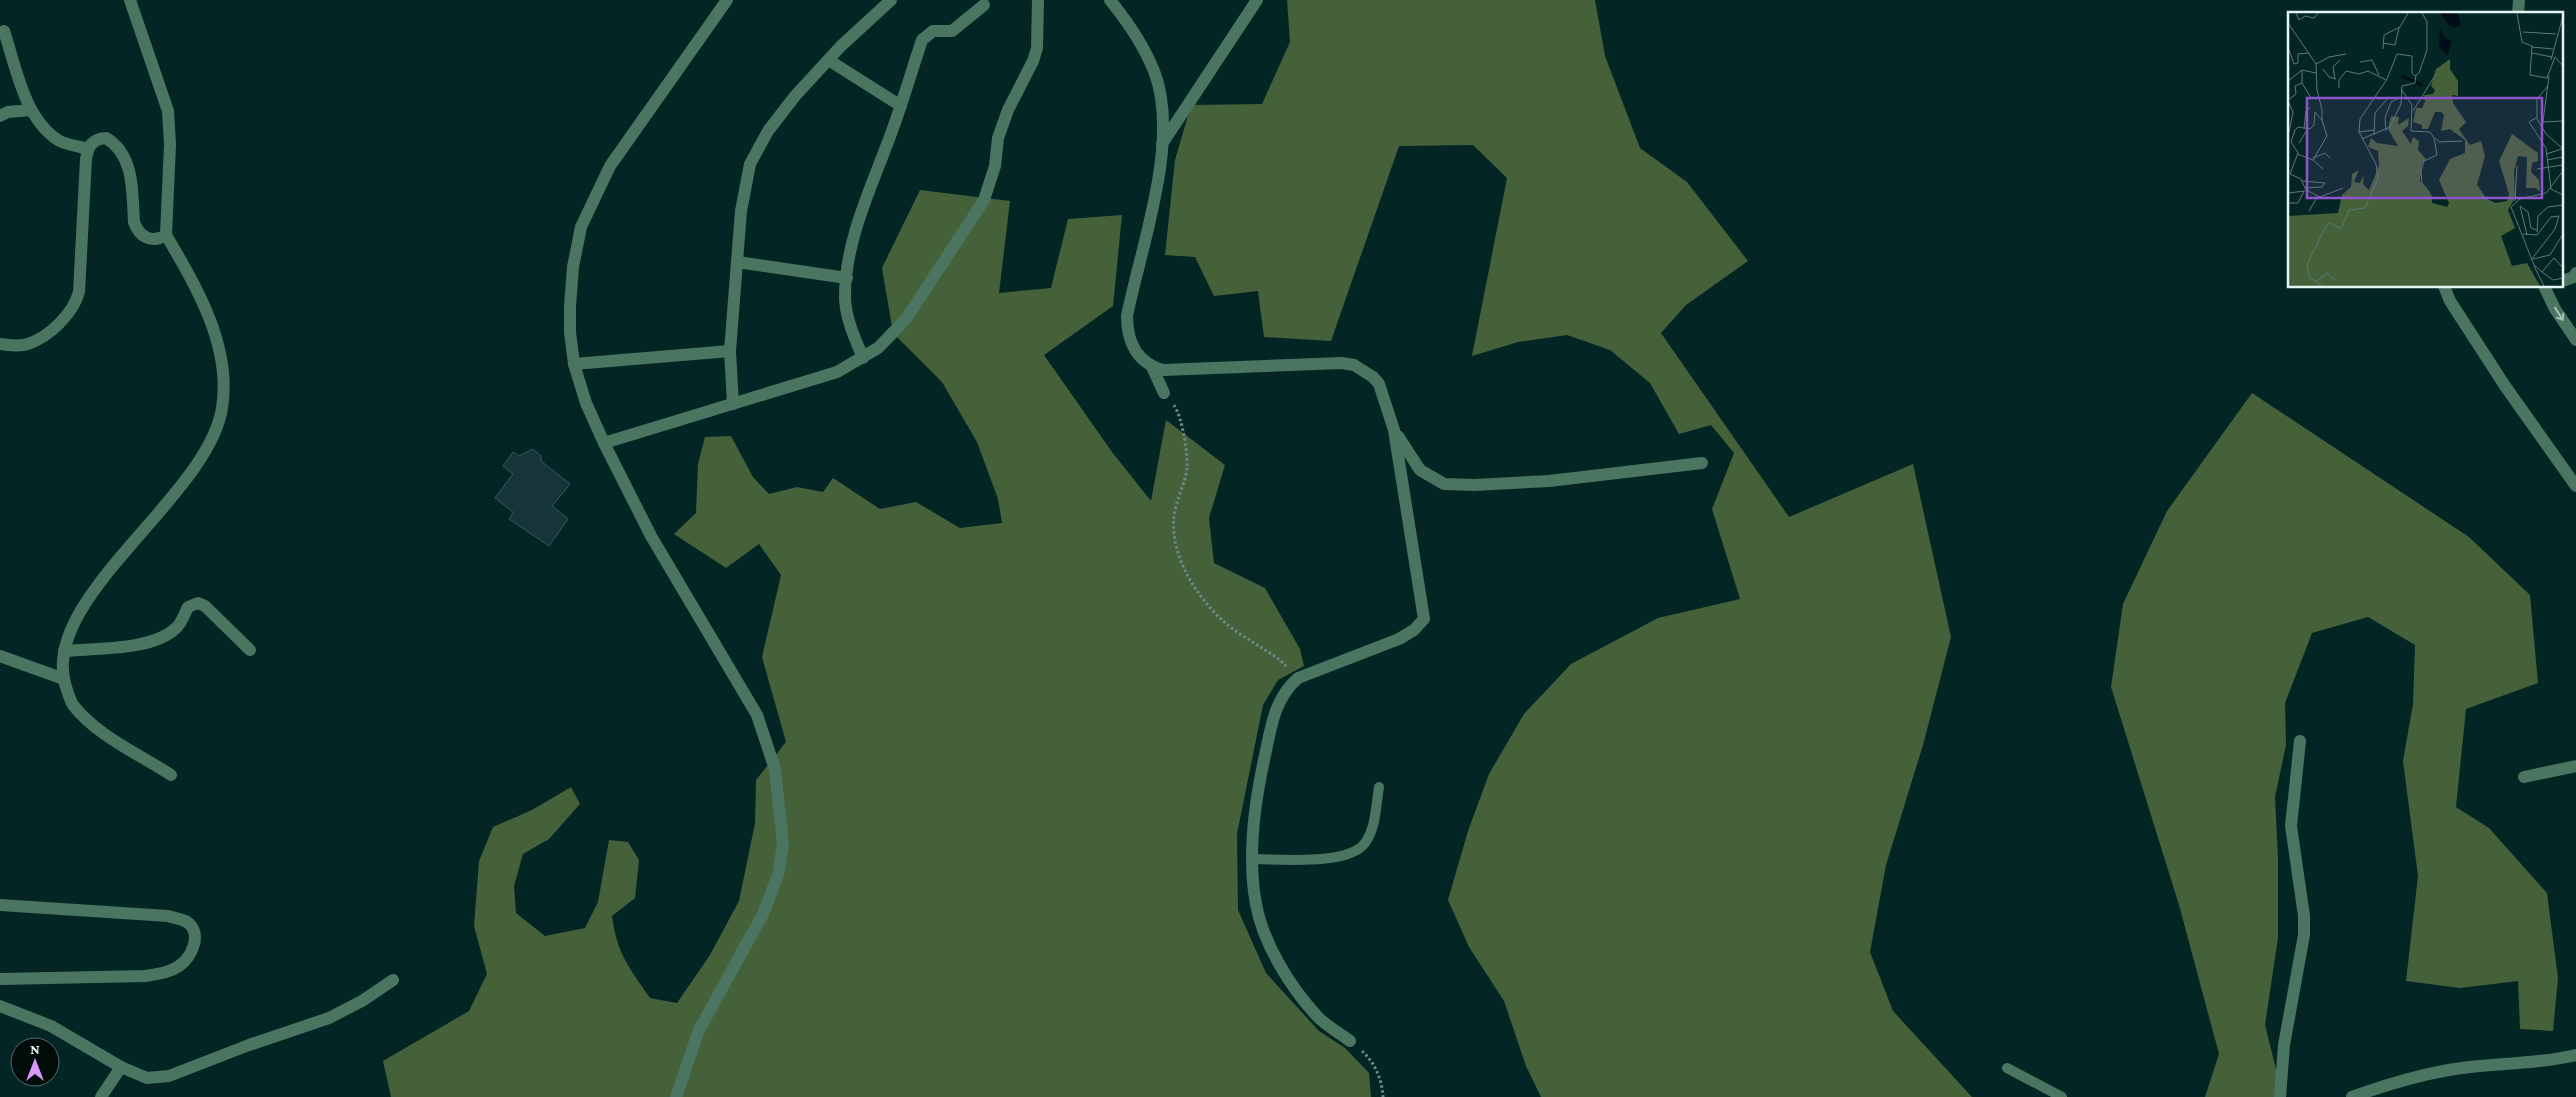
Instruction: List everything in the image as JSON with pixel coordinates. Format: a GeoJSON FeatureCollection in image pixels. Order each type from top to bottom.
{"type":"FeatureCollection","features":[{"type":"Feature","properties":{"kind":"street"},"geometry":{"type":"LineString","coordinates":[[130,0],[152,61],[169,118],[169,197],[166,235],[194,284],[218,342],[224,375],[222,409],[212,438],[184,482],[95,588],[72,627],[64,651],[64,679],[72,703],[92,726],[171,774]]}},
{"type":"Feature","properties":{"kind":"street"},"geometry":{"type":"LineString","coordinates":[[676,1097],[699,1030],[763,914],[778,875],[783,844],[775,768],[757,715],[651,536],[586,403],[574,364],[570,332],[573,266],[581,228],[610,166],[728,0]]}},
{"type":"Feature","properties":{"kind":"street"},"geometry":{"type":"LineString","coordinates":[[732,404],[730,351],[741,211],[750,164],[768,131],[795,96],[830,61],[841,46],[891,0]]}},
{"type":"Feature","properties":{"kind":"street"},"geometry":{"type":"LineString","coordinates":[[604,443],[837,372],[878,348],[906,319],[984,200],[995,166],[998,138],[1008,110],[1033,61],[1037,48],[1038,0]]}},
{"type":"Feature","properties":{"kind":"street"},"geometry":{"type":"LineString","coordinates":[[1110,0],[1128,23],[1155,72],[1161,106],[1162,144],[1148,227],[1127,316],[1127,329],[1137,354],[1143,362],[1152,367],[1187,370],[1326,363],[1354,365],[1369,373],[1379,384],[1394,430],[1424,619],[1414,630],[1399,639],[1298,678],[1280,698],[1270,732],[1255,801],[1253,859],[1256,904],[1275,955],[1294,986],[1318,1017],[1350,1041]]}},
{"type":"Feature","properties":{"kind":"street"},"geometry":{"type":"LineString","coordinates":[[1162,144],[1257,0]]}},
{"type":"Feature","properties":{"kind":"street"},"geometry":{"type":"LineString","coordinates":[[863,358],[850,328],[845,297],[847,278],[860,218],[901,106],[922,40],[933,31],[952,31],[984,5]]}},
{"type":"Feature","properties":{"kind":"street"},"geometry":{"type":"LineString","coordinates":[[4,31],[30,110],[44,130],[60,141],[88,149]]}},
{"type":"Feature","properties":{"kind":"street"},"geometry":{"type":"LineString","coordinates":[[830,61],[901,106]]}},
{"type":"Feature","properties":{"kind":"street"},"geometry":{"type":"LineString","coordinates":[[0,116],[8,112],[30,110]]}},
{"type":"Feature","properties":{"kind":"street"},"geometry":{"type":"LineString","coordinates":[[0,344],[18,346],[37,340],[68,315],[76,303],[79,292],[88,149],[98,139],[106,138],[115,144],[129,168],[134,222],[137,230],[142,236],[152,239],[166,235]]}},
{"type":"Feature","properties":{"kind":"street"},"geometry":{"type":"LineString","coordinates":[[737,262],[847,278]]}},
{"type":"Feature","properties":{"kind":"street"},"geometry":{"type":"LineString","coordinates":[[2564,280],[2574,277],[2576,273]]}},
{"type":"Feature","properties":{"kind":"street"},"geometry":{"type":"LineString","coordinates":[[2445,288],[2450,301],[2504,386],[2576,486]]}},
{"type":"Feature","properties":{"kind":"street"},"geometry":{"type":"LineString","coordinates":[[2545,288],[2576,340]]}},
{"type":"Feature","properties":{"kind":"street"},"geometry":{"type":"LineString","coordinates":[[574,364],[730,351]]}},
{"type":"Feature","properties":{"kind":"street"},"geometry":{"type":"LineString","coordinates":[[1152,367],[1164,393]]}},
{"type":"Feature","properties":{"kind":"street"},"geometry":{"type":"LineString","coordinates":[[1394,430],[1420,470],[1444,484],[1474,485],[1549,481],[1702,463]]}},
{"type":"Feature","properties":{"kind":"street"},"geometry":{"type":"LineString","coordinates":[[64,651],[144,644],[162,638],[178,627],[188,606],[198,603],[205,606],[250,650]]}},
{"type":"Feature","properties":{"kind":"street"},"geometry":{"type":"LineString","coordinates":[[0,656],[64,679]]}},
{"type":"Feature","properties":{"kind":"street"},"geometry":{"type":"LineString","coordinates":[[2280,1097],[2284,1045],[2304,935],[2304,916],[2291,826],[2300,741]]}},
{"type":"Feature","properties":{"kind":"street"},"geometry":{"type":"LineString","coordinates":[[2524,776],[2576,766]]}},
{"type":"Feature","properties":{"kind":"street"},"geometry":{"type":"LineString","coordinates":[[0,905],[168,916],[187,922],[194,930],[195,941],[189,956],[179,966],[165,972],[145,976],[0,979]]}},
{"type":"Feature","properties":{"kind":"street"},"geometry":{"type":"LineString","coordinates":[[0,1006],[50,1026],[121,1067],[147,1078],[169,1076],[249,1045],[329,1018],[362,1001],[393,980]]}},
{"type":"Feature","properties":{"kind":"street"},"geometry":{"type":"LineString","coordinates":[[2352,1097],[2426,1074],[2463,1068],[2556,1060],[2576,1055]]}},
{"type":"Feature","properties":{"kind":"street"},"geometry":{"type":"LineString","coordinates":[[101,1097],[121,1067]]}},
{"type":"Feature","properties":{"kind":"lane"},"geometry":{"type":"LineString","coordinates":[[1253,859],[1322,858],[1349,854],[1364,844],[1372,827],[1379,787]]}},
{"type":"Feature","properties":{"kind":"lane"},"geometry":{"type":"LineString","coordinates":[[2007,1068],[2062,1097]]}},
{"type":"Feature","properties":{"kind":"path"},"geometry":{"type":"LineString","coordinates":[[1164,393],[1176,407],[1182,427],[1187,467],[1174,515],[1174,535],[1181,564],[1195,588],[1221,619],[1280,660],[1298,678]]}},
{"type":"Feature","properties":{"kind":"path"},"geometry":{"type":"LineString","coordinates":[[1350,1041],[1373,1061],[1382,1087],[1383,1097]]}},
{"type":"Feature","properties":{"kind":"green space"},"geometry":{"type":"Polygon","coordinates":[[[1287,0],[1595,0],[1605,56],[1640,148],[1687,182],[1748,261],[1686,305],[1661,333],[1789,517],[1913,464],[1951,637],[1923,745],[1886,865],[1870,952],[1893,1011],[1972,1097],[1541,1097],[1526,1066],[1504,1001],[1469,947],[1448,900],[1468,831],[1489,774],[1524,714],[1571,664],[1658,618],[1740,599],[1712,509],[1734,453],[1711,425],[1679,434],[1650,383],[1610,350],[1567,335],[1518,342],[1472,356],[1507,178],[1473,145],[1399,146],[1331,341],[1264,337],[1258,291],[1214,296],[1195,257],[1165,255],[1175,160],[1191,105],[1262,104],[1290,42],[1287,0]]]}},
{"type":"Feature","properties":{"kind":"green space"},"geometry":{"type":"Polygon","coordinates":[[[920,190],[1010,201],[999,293],[1051,288],[1068,219],[1122,215],[1113,306],[1044,355],[1112,452],[1151,501],[1166,420],[1225,465],[1209,518],[1214,563],[1265,588],[1300,649],[1304,666],[1278,680],[1263,705],[1237,834],[1238,910],[1266,973],[1319,1031],[1345,1048],[1369,1073],[1371,1097],[391,1097],[383,1061],[469,1011],[487,974],[474,926],[479,861],[493,827],[532,810],[571,787],[580,804],[549,839],[523,854],[514,886],[516,913],[545,936],[585,928],[598,902],[609,840],[628,842],[639,860],[635,898],[612,916],[617,940],[625,960],[650,998],[677,1003],[710,955],[739,901],[755,823],[756,780],[786,742],[762,657],[781,575],[759,544],[726,568],[674,534],[696,513],[698,464],[705,437],[731,436],[753,477],[769,494],[797,487],[823,492],[833,478],[880,509],[916,502],[960,528],[1002,523],[998,499],[977,442],[942,382],[893,333],[882,268],[920,190]]]}},
{"type":"Feature","properties":{"kind":"green space"},"geometry":{"type":"Polygon","coordinates":[[[2252,393],[2469,537],[2530,595],[2538,683],[2466,709],[2456,807],[2489,828],[2547,893],[2558,978],[2553,1031],[2520,1029],[2518,981],[2460,988],[2406,981],[2418,876],[2403,761],[2413,704],[2415,645],[2368,617],[2312,633],[2285,703],[2286,745],[2275,797],[2278,859],[2278,938],[2265,1025],[2283,1097],[2205,1097],[2219,1054],[2179,905],[2111,687],[2123,604],[2167,511],[2252,393]]]}},
{"type":"Feature","properties":{"kind":"building"},"geometry":{"type":"Polygon","coordinates":[[[533,449],[541,456],[541,461],[570,484],[552,506],[568,519],[549,546],[509,519],[513,512],[495,498],[513,474],[503,466],[513,452],[519,456],[533,449]]]}}]}
